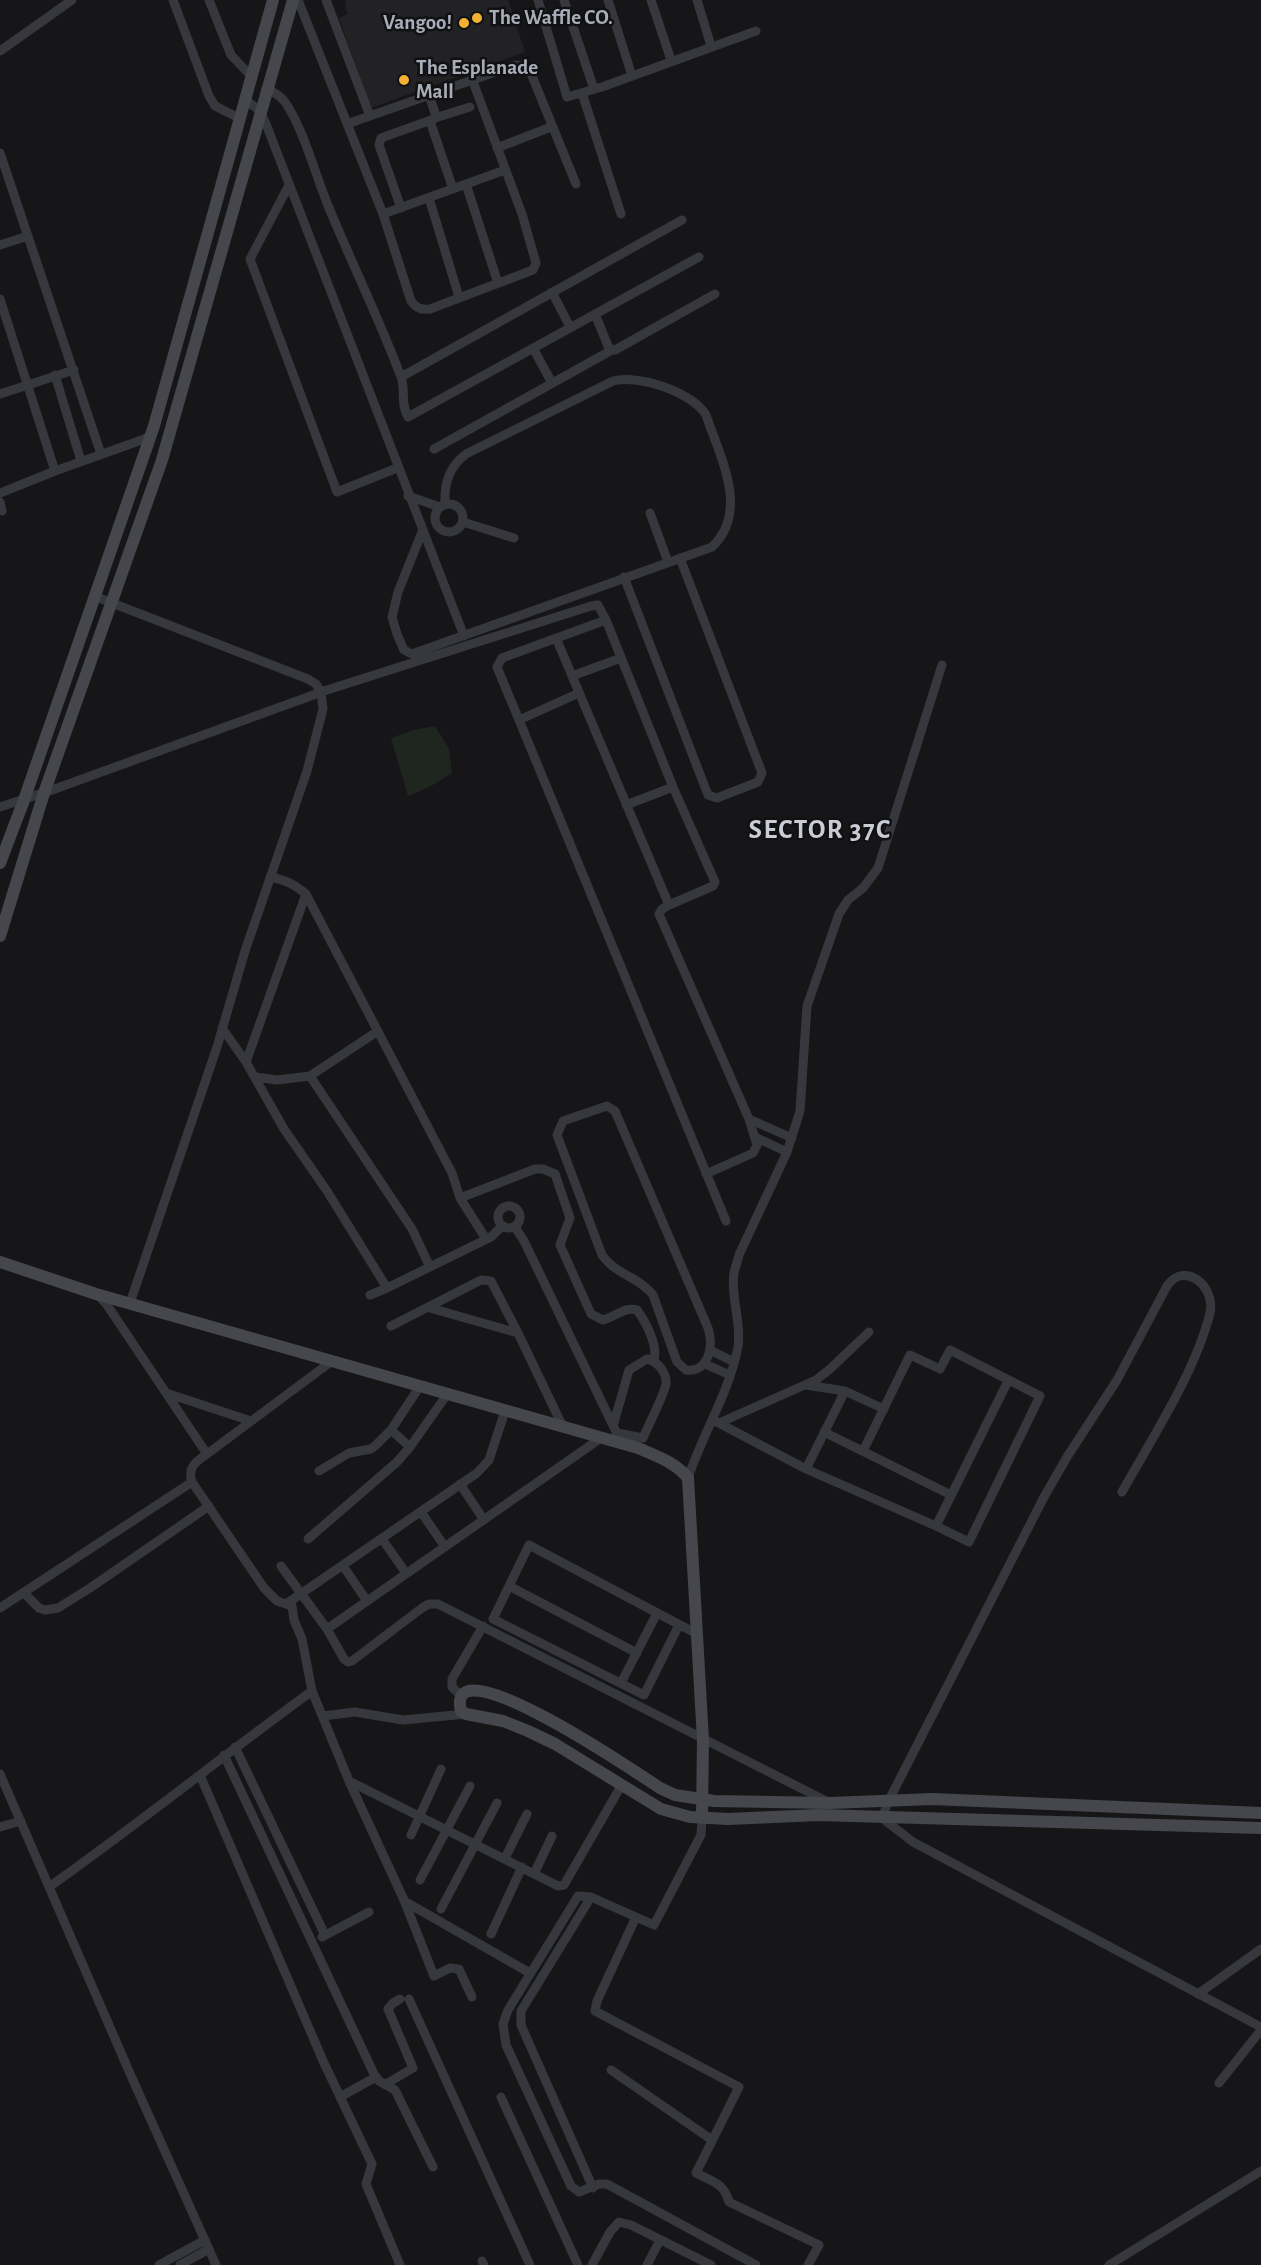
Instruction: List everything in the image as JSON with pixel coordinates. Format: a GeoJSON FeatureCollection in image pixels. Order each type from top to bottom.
{"type":"FeatureCollection","features":[{"type":"Feature","properties":{"kind":"street"},"geometry":{"type":"LineString","coordinates":[[0,51],[72,0]]}},
{"type":"Feature","properties":{"kind":"street"},"geometry":{"type":"LineString","coordinates":[[173,0],[208,96],[215,106],[239,118]]}},
{"type":"Feature","properties":{"kind":"street"},"geometry":{"type":"LineString","coordinates":[[209,0],[231,55],[252,77]]}},
{"type":"Feature","properties":{"kind":"street"},"geometry":{"type":"LineString","coordinates":[[0,863],[150,437],[172,366],[273,0]]}},
{"type":"Feature","properties":{"kind":"street"},"geometry":{"type":"LineString","coordinates":[[0,936],[44,793],[162,460],[293,0]]}},
{"type":"Feature","properties":{"kind":"street"},"geometry":{"type":"LineString","coordinates":[[298,0],[383,214],[414,305],[423,309],[430,309],[533,270],[536,263],[531,242],[472,79]]}},
{"type":"Feature","properties":{"kind":"street"},"geometry":{"type":"LineString","coordinates":[[326,0],[370,116]]}},
{"type":"Feature","properties":{"kind":"street"},"geometry":{"type":"LineString","coordinates":[[538,0],[567,97],[594,90],[671,60],[756,31]]}},
{"type":"Feature","properties":{"kind":"street"},"geometry":{"type":"LineString","coordinates":[[564,0],[594,90]]}},
{"type":"Feature","properties":{"kind":"street"},"geometry":{"type":"LineString","coordinates":[[608,0],[632,76]]}},
{"type":"Feature","properties":{"kind":"street"},"geometry":{"type":"LineString","coordinates":[[651,0],[671,60]]}},
{"type":"Feature","properties":{"kind":"street"},"geometry":{"type":"LineString","coordinates":[[698,0],[711,46]]}},
{"type":"Feature","properties":{"kind":"street"},"geometry":{"type":"LineString","coordinates":[[347,124],[472,79],[515,65],[523,66],[530,71],[576,184]]}},
{"type":"Feature","properties":{"kind":"street"},"geometry":{"type":"LineString","coordinates":[[266,89],[284,100],[294,118],[401,377],[404,390],[403,408],[408,417],[699,257]]}},
{"type":"Feature","properties":{"kind":"street"},"geometry":{"type":"LineString","coordinates":[[582,93],[621,214]]}},
{"type":"Feature","properties":{"kind":"street"},"geometry":{"type":"LineString","coordinates":[[429,95],[432,120],[453,189]]}},
{"type":"Feature","properties":{"kind":"street"},"geometry":{"type":"LineString","coordinates":[[246,100],[260,111],[464,636]]}},
{"type":"Feature","properties":{"kind":"street"},"geometry":{"type":"LineString","coordinates":[[401,208],[378,146],[381,138],[471,107]]}},
{"type":"Feature","properties":{"kind":"street"},"geometry":{"type":"LineString","coordinates":[[497,148],[551,127]]}},
{"type":"Feature","properties":{"kind":"street"},"geometry":{"type":"LineString","coordinates":[[0,153],[101,454]]}},
{"type":"Feature","properties":{"kind":"street"},"geometry":{"type":"LineString","coordinates":[[383,214],[505,170]]}},
{"type":"Feature","properties":{"kind":"street"},"geometry":{"type":"LineString","coordinates":[[466,184],[498,283]]}},
{"type":"Feature","properties":{"kind":"street"},"geometry":{"type":"LineString","coordinates":[[289,185],[250,259],[336,492],[397,468]]}},
{"type":"Feature","properties":{"kind":"street"},"geometry":{"type":"LineString","coordinates":[[429,198],[459,297]]}},
{"type":"Feature","properties":{"kind":"street"},"geometry":{"type":"LineString","coordinates":[[401,377],[682,220]]}},
{"type":"Feature","properties":{"kind":"street"},"geometry":{"type":"LineString","coordinates":[[0,245],[28,236]]}},
{"type":"Feature","properties":{"kind":"street"},"geometry":{"type":"LineString","coordinates":[[552,292],[570,327]]}},
{"type":"Feature","properties":{"kind":"street"},"geometry":{"type":"LineString","coordinates":[[434,449],[715,294]]}},
{"type":"Feature","properties":{"kind":"street"},"geometry":{"type":"LineString","coordinates":[[0,299],[55,471]]}},
{"type":"Feature","properties":{"kind":"street"},"geometry":{"type":"LineString","coordinates":[[595,314],[612,350]]}},
{"type":"Feature","properties":{"kind":"street"},"geometry":{"type":"LineString","coordinates":[[533,348],[552,383]]}},
{"type":"Feature","properties":{"kind":"street"},"geometry":{"type":"LineString","coordinates":[[0,394],[74,370]]}},
{"type":"Feature","properties":{"kind":"street"},"geometry":{"type":"LineString","coordinates":[[56,375],[81,461]]}},
{"type":"Feature","properties":{"kind":"street"},"geometry":{"type":"LineString","coordinates":[[408,496],[443,506],[453,505],[461,510],[462,522],[454,531],[442,530],[424,537],[394,606],[392,617],[397,634],[405,650],[412,654],[712,547],[729,521],[732,494],[702,409],[694,401],[679,393],[631,378],[613,381],[466,454],[453,466],[445,485],[443,506],[435,519],[442,530]]}},
{"type":"Feature","properties":{"kind":"street"},"geometry":{"type":"LineString","coordinates":[[0,493],[150,437]]}},
{"type":"Feature","properties":{"kind":"street"},"geometry":{"type":"LineString","coordinates":[[650,513],[668,562]]}},
{"type":"Feature","properties":{"kind":"street"},"geometry":{"type":"LineString","coordinates":[[462,522],[514,538]]}},
{"type":"Feature","properties":{"kind":"street"},"geometry":{"type":"LineString","coordinates":[[624,577],[708,795],[717,798],[758,782],[762,772],[680,558]]}},
{"type":"Feature","properties":{"kind":"street"},"geometry":{"type":"LineString","coordinates":[[94,596],[308,679],[316,684],[321,693],[323,709],[307,771],[130,1303]]}},
{"type":"Feature","properties":{"kind":"street"},"geometry":{"type":"LineString","coordinates":[[0,807],[321,693],[598,605],[715,885],[669,904],[659,914],[749,1119],[757,1145],[753,1153],[706,1174]]}},
{"type":"Feature","properties":{"kind":"street"},"geometry":{"type":"LineString","coordinates":[[606,620],[499,661],[498,667],[726,1221]]}},
{"type":"Feature","properties":{"kind":"street"},"geometry":{"type":"LineString","coordinates":[[556,638],[669,904]]}},
{"type":"Feature","properties":{"kind":"street"},"geometry":{"type":"LineString","coordinates":[[572,676],[621,658]]}},
{"type":"Feature","properties":{"kind":"street"},"geometry":{"type":"LineString","coordinates":[[756,2265],[607,2184],[599,2184],[579,2192],[571,2186],[506,2045],[503,2024],[508,2010],[574,1898],[583,1895],[591,1897],[654,1925],[701,1835],[703,1740],[688,1478],[716,1421],[734,1362],[739,1339],[734,1273],[742,1247],[787,1152],[800,1112],[807,1006],[839,914],[848,900],[863,888],[878,868],[942,665]]}},
{"type":"Feature","properties":{"kind":"street"},"geometry":{"type":"LineString","coordinates":[[519,720],[579,693]]}},
{"type":"Feature","properties":{"kind":"street"},"geometry":{"type":"LineString","coordinates":[[626,805],[673,787]]}},
{"type":"Feature","properties":{"kind":"street"},"geometry":{"type":"LineString","coordinates":[[270,877],[295,884],[306,894],[453,1173],[459,1198],[486,1239]]}},
{"type":"Feature","properties":{"kind":"street"},"geometry":{"type":"LineString","coordinates":[[246,1062],[306,894]]}},
{"type":"Feature","properties":{"kind":"street"},"geometry":{"type":"LineString","coordinates":[[222,1029],[246,1062],[289,1136],[327,1191],[387,1288]]}},
{"type":"Feature","properties":{"kind":"street"},"geometry":{"type":"LineString","coordinates":[[255,1077],[277,1080],[310,1076],[378,1031]]}},
{"type":"Feature","properties":{"kind":"street"},"geometry":{"type":"LineString","coordinates":[[310,1076],[412,1229],[430,1267]]}},
{"type":"Feature","properties":{"kind":"street"},"geometry":{"type":"LineString","coordinates":[[607,1106],[615,1111],[708,1328],[711,1336],[710,1350],[705,1364],[690,1371],[686,1370],[677,1362],[653,1295],[641,1283],[614,1269],[602,1255],[557,1135],[563,1121],[607,1106]]}},
{"type":"Feature","properties":{"kind":"street"},"geometry":{"type":"LineString","coordinates":[[749,1119],[792,1138]]}},
{"type":"Feature","properties":{"kind":"street"},"geometry":{"type":"LineString","coordinates":[[755,1137],[787,1152]]}},
{"type":"Feature","properties":{"kind":"street"},"geometry":{"type":"LineString","coordinates":[[459,1198],[535,1169],[543,1168],[555,1174],[570,1218],[560,1245],[584,1303],[591,1314],[603,1320],[633,1308],[637,1310],[653,1343],[656,1353],[654,1360]]}},
{"type":"Feature","properties":{"kind":"street"},"geometry":{"type":"LineString","coordinates":[[510,1206],[516,1208],[520,1214],[520,1222],[515,1227],[508,1229],[498,1220],[498,1213],[503,1208],[510,1206]]}},
{"type":"Feature","properties":{"kind":"street"},"geometry":{"type":"LineString","coordinates":[[370,1295],[486,1239],[497,1233],[502,1226]]}},
{"type":"Feature","properties":{"kind":"street"},"geometry":{"type":"LineString","coordinates":[[515,1227],[524,1241],[617,1434],[674,1465],[688,1478]]}},
{"type":"Feature","properties":{"kind":"street"},"geometry":{"type":"LineString","coordinates":[[0,1262],[96,1294],[602,1438]]}},
{"type":"Feature","properties":{"kind":"street"},"geometry":{"type":"LineString","coordinates":[[882,1818],[889,1800],[1044,1497],[1122,1371],[1167,1286],[1172,1279],[1181,1274],[1194,1278],[1206,1289],[1211,1299],[1210,1312],[1180,1386],[1122,1492]]}},
{"type":"Feature","properties":{"kind":"street"},"geometry":{"type":"LineString","coordinates":[[391,1326],[486,1279],[494,1287],[518,1333],[563,1427]]}},
{"type":"Feature","properties":{"kind":"street"},"geometry":{"type":"LineString","coordinates":[[96,1294],[107,1305],[207,1454]]}},
{"type":"Feature","properties":{"kind":"street"},"geometry":{"type":"LineString","coordinates":[[430,1308],[518,1333]]}},
{"type":"Feature","properties":{"kind":"street"},"geometry":{"type":"LineString","coordinates":[[716,1421],[806,1385],[826,1373],[869,1332]]}},
{"type":"Feature","properties":{"kind":"street"},"geometry":{"type":"LineString","coordinates":[[710,1350],[734,1362]]}},
{"type":"Feature","properties":{"kind":"street"},"geometry":{"type":"LineString","coordinates":[[716,1421],[806,1469],[969,1542],[1040,1396],[950,1350],[940,1369],[910,1355],[863,1451]]}},
{"type":"Feature","properties":{"kind":"street"},"geometry":{"type":"LineString","coordinates":[[327,1629],[602,1438],[617,1434],[643,1438],[666,1382],[662,1369],[654,1360],[647,1359],[629,1370],[617,1434]]}},
{"type":"Feature","properties":{"kind":"street"},"geometry":{"type":"LineString","coordinates":[[332,1361],[207,1454],[191,1467],[189,1472],[192,1482],[264,1588],[277,1601],[292,1606],[294,1620],[301,1635],[312,1691],[349,1781],[404,1900],[434,1976],[450,1968],[459,1969],[472,1997]]}},
{"type":"Feature","properties":{"kind":"street"},"geometry":{"type":"LineString","coordinates":[[705,1364],[730,1375]]}},
{"type":"Feature","properties":{"kind":"street"},"geometry":{"type":"LineString","coordinates":[[936,1526],[1008,1381]]}},
{"type":"Feature","properties":{"kind":"street"},"geometry":{"type":"LineString","coordinates":[[806,1385],[845,1390],[884,1409]]}},
{"type":"Feature","properties":{"kind":"street"},"geometry":{"type":"LineString","coordinates":[[319,1471],[349,1453],[371,1449],[391,1430],[420,1386]]}},
{"type":"Feature","properties":{"kind":"street"},"geometry":{"type":"LineString","coordinates":[[806,1469],[845,1390]]}},
{"type":"Feature","properties":{"kind":"street"},"geometry":{"type":"LineString","coordinates":[[166,1393],[251,1421]]}},
{"type":"Feature","properties":{"kind":"street"},"geometry":{"type":"LineString","coordinates":[[308,1539],[389,1469],[410,1447],[448,1394]]}},
{"type":"Feature","properties":{"kind":"street"},"geometry":{"type":"LineString","coordinates":[[286,1604],[477,1473],[489,1460],[505,1411]]}},
{"type":"Feature","properties":{"kind":"street"},"geometry":{"type":"LineString","coordinates":[[391,1430],[410,1447]]}},
{"type":"Feature","properties":{"kind":"street"},"geometry":{"type":"LineString","coordinates":[[824,1432],[951,1495]]}},
{"type":"Feature","properties":{"kind":"street"},"geometry":{"type":"LineString","coordinates":[[0,1608],[192,1482]]}},
{"type":"Feature","properties":{"kind":"street"},"geometry":{"type":"LineString","coordinates":[[460,1484],[484,1520]]}},
{"type":"Feature","properties":{"kind":"street"},"geometry":{"type":"LineString","coordinates":[[24,1593],[39,1608],[52,1611],[90,1588],[209,1506]]}},
{"type":"Feature","properties":{"kind":"street"},"geometry":{"type":"LineString","coordinates":[[421,1512],[445,1547]]}},
{"type":"Feature","properties":{"kind":"street"},"geometry":{"type":"LineString","coordinates":[[382,1539],[406,1574]]}},
{"type":"Feature","properties":{"kind":"street"},"geometry":{"type":"LineString","coordinates":[[679,1625],[645,1695],[493,1619],[529,1545],[697,1634]]}},
{"type":"Feature","properties":{"kind":"street"},"geometry":{"type":"LineString","coordinates":[[281,1566],[303,1594],[348,1662],[429,1604],[438,1604],[830,1803],[839,1816]]}},
{"type":"Feature","properties":{"kind":"street"},"geometry":{"type":"LineString","coordinates":[[343,1566],[367,1601]]}},
{"type":"Feature","properties":{"kind":"street"},"geometry":{"type":"LineString","coordinates":[[509,1586],[637,1653]]}},
{"type":"Feature","properties":{"kind":"street"},"geometry":{"type":"LineString","coordinates":[[621,1683],[657,1613]]}},
{"type":"Feature","properties":{"kind":"street"},"geometry":{"type":"LineString","coordinates":[[462,1697],[452,1687],[452,1679],[483,1626]]}},
{"type":"Feature","properties":{"kind":"street"},"geometry":{"type":"LineString","coordinates":[[49,1887],[312,1691]]}},
{"type":"Feature","properties":{"kind":"street"},"geometry":{"type":"LineString","coordinates":[[466,1714],[461,1711],[459,1703],[468,1691],[495,1695],[569,1729],[660,1788],[675,1795],[714,1801],[830,1803],[932,1799],[1261,1813]]}},
{"type":"Feature","properties":{"kind":"street"},"geometry":{"type":"LineString","coordinates":[[323,1716],[355,1712],[403,1720],[466,1714],[503,1721],[555,1744],[661,1809],[678,1815],[702,1818],[839,1816],[1261,1828]]}},
{"type":"Feature","properties":{"kind":"street"},"geometry":{"type":"LineString","coordinates":[[235,1747],[326,1935]]}},
{"type":"Feature","properties":{"kind":"street"},"geometry":{"type":"LineString","coordinates":[[224,1755],[376,2077],[395,2090],[433,2167]]}},
{"type":"Feature","properties":{"kind":"street"},"geometry":{"type":"LineString","coordinates":[[411,1835],[441,1769]]}},
{"type":"Feature","properties":{"kind":"street"},"geometry":{"type":"LineString","coordinates":[[0,1774],[216,2265]]}},
{"type":"Feature","properties":{"kind":"street"},"geometry":{"type":"LineString","coordinates":[[200,1775],[340,2097],[372,2164],[366,2184],[400,2265]]}},
{"type":"Feature","properties":{"kind":"street"},"geometry":{"type":"LineString","coordinates":[[349,1781],[558,1886],[564,1885],[621,1786]]}},
{"type":"Feature","properties":{"kind":"street"},"geometry":{"type":"LineString","coordinates":[[420,1880],[470,1785]]}},
{"type":"Feature","properties":{"kind":"street"},"geometry":{"type":"LineString","coordinates":[[441,1909],[497,1803]]}},
{"type":"Feature","properties":{"kind":"street"},"geometry":{"type":"LineString","coordinates":[[505,1858],[527,1814]]}},
{"type":"Feature","properties":{"kind":"street"},"geometry":{"type":"LineString","coordinates":[[882,1818],[913,1842],[1261,2029],[1219,2083]]}},
{"type":"Feature","properties":{"kind":"street"},"geometry":{"type":"LineString","coordinates":[[0,1827],[21,1821]]}},
{"type":"Feature","properties":{"kind":"street"},"geometry":{"type":"LineString","coordinates":[[534,1874],[552,1836]]}},
{"type":"Feature","properties":{"kind":"street"},"geometry":{"type":"LineString","coordinates":[[491,1934],[522,1867]]}},
{"type":"Feature","properties":{"kind":"street"},"geometry":{"type":"LineString","coordinates":[[591,1897],[521,2011],[521,2025],[593,2188]]}},
{"type":"Feature","properties":{"kind":"street"},"geometry":{"type":"LineString","coordinates":[[404,1900],[530,1973]]}},
{"type":"Feature","properties":{"kind":"street"},"geometry":{"type":"LineString","coordinates":[[312,1943],[369,1912]]}},
{"type":"Feature","properties":{"kind":"street"},"geometry":{"type":"LineString","coordinates":[[636,1917],[597,2001],[595,2012],[739,2088],[696,2173],[722,2186],[726,2190],[729,2202],[819,2245],[808,2265]]}},
{"type":"Feature","properties":{"kind":"street"},"geometry":{"type":"LineString","coordinates":[[1198,1994],[1261,1949]]}},
{"type":"Feature","properties":{"kind":"street"},"geometry":{"type":"LineString","coordinates":[[386,2084],[413,2068],[388,2009],[393,2003],[405,1999],[530,2265]]}},
{"type":"Feature","properties":{"kind":"street"},"geometry":{"type":"LineString","coordinates":[[611,2070],[712,2140]]}},
{"type":"Feature","properties":{"kind":"street"},"geometry":{"type":"LineString","coordinates":[[340,2097],[376,2077]]}},
{"type":"Feature","properties":{"kind":"street"},"geometry":{"type":"LineString","coordinates":[[501,2097],[578,2265]]}},
{"type":"Feature","properties":{"kind":"street"},"geometry":{"type":"LineString","coordinates":[[1109,2265],[1261,2171]]}},
{"type":"Feature","properties":{"kind":"street"},"geometry":{"type":"LineString","coordinates":[[592,2265],[614,2226],[619,2222],[631,2225],[711,2265]]}},
{"type":"Feature","properties":{"kind":"street"},"geometry":{"type":"LineString","coordinates":[[646,2265],[660,2240]]}},
{"type":"Feature","properties":{"kind":"street"},"geometry":{"type":"LineString","coordinates":[[161,2265],[207,2244]]}},
{"type":"Feature","properties":{"kind":"street"},"geometry":{"type":"LineString","coordinates":[[180,2265],[207,2244]]}},
{"type":"Feature","properties":{"kind":"shaded area","name":"The Esplanade Mall"},"geometry":{"type":"Polygon","coordinates":[[[346,0],[508,0],[525,52],[371,108],[339,18],[348,14],[346,0]]]}},
{"type":"Feature","properties":{"kind":"shaded area"},"geometry":{"type":"Polygon","coordinates":[[[435,726],[449,749],[452,773],[408,796],[391,738],[435,726]]]}},
{"type":"Feature","properties":{"kind":"place","name":"The Waffle CO."},"geometry":{"type":"Point","coordinates":[477,18]}},
{"type":"Feature","properties":{"kind":"place","name":"Vangoo!"},"geometry":{"type":"Point","coordinates":[464,23]}},
{"type":"Feature","properties":{"kind":"place","name":"The Esplanade Mall"},"geometry":{"type":"Point","coordinates":[404,80]}},
{"type":"Feature","properties":{"kind":"district","name":"SECTOR 37C"},"geometry":{"type":"Point","coordinates":[820,830]}}]}
